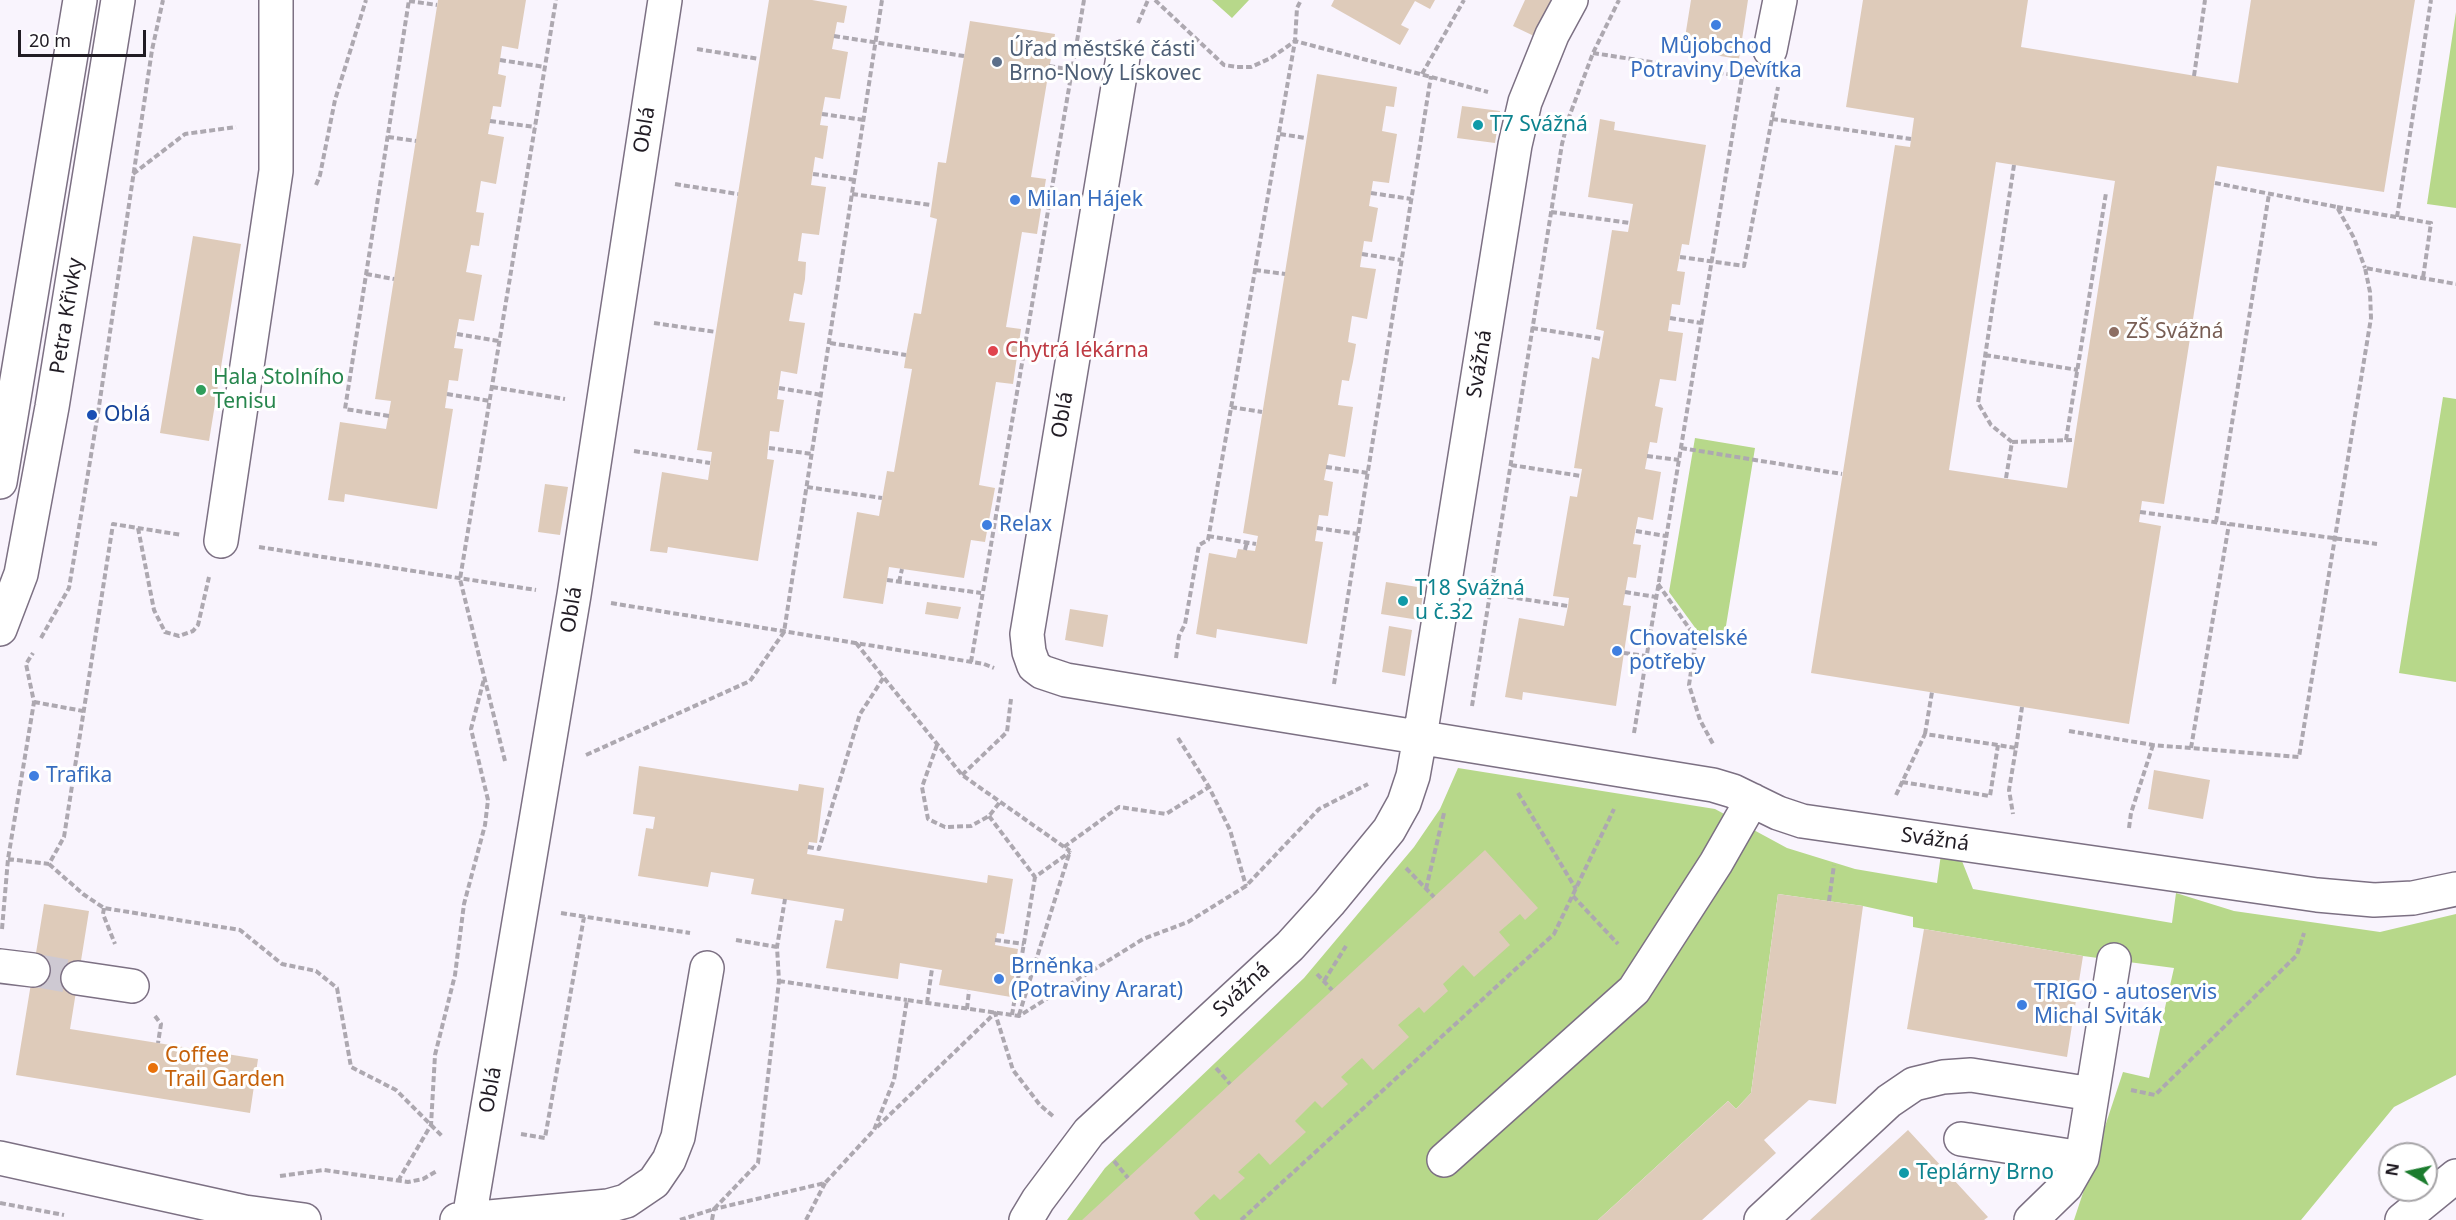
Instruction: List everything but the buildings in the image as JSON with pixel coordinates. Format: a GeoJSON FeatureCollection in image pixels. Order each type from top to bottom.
{"type":"FeatureCollection","features":[{"type":"Feature","properties":{"kind":"street","name":"Petra Křivky"},"geometry":{"type":"LineString","coordinates":[[0,482],[80,0]]}},
{"type":"Feature","properties":{"kind":"street","name":"Petra Křivky"},"geometry":{"type":"LineString","coordinates":[[0,629],[21,574],[26,551],[52,407],[118,0]]}},
{"type":"Feature","properties":{"kind":"street"},"geometry":{"type":"LineString","coordinates":[[220,541],[274,188],[276,0]]}},
{"type":"Feature","properties":{"kind":"street","name":"Oblá"},"geometry":{"type":"LineString","coordinates":[[665,0],[604,405],[530,858],[463,1220],[608,1206],[626,1201],[654,1182],[669,1160],[678,1137],[707,968]]}},
{"type":"Feature","properties":{"kind":"street","name":"Svážná"},"geometry":{"type":"LineString","coordinates":[[1026,1220],[1089,1132],[1290,946],[1389,830],[1404,803],[1413,776],[1420,737],[1515,145],[1525,102],[1552,35],[1571,0]]}},
{"type":"Feature","properties":{"kind":"street"},"geometry":{"type":"LineString","coordinates":[[1770,50],[1780,0]]}},
{"type":"Feature","properties":{"kind":"street","name":"Oblá"},"geometry":{"type":"LineString","coordinates":[[1035,666],[1029,652],[1027,634],[1123,57]]}},
{"type":"Feature","properties":{"kind":"street","name":"Svážná"},"geometry":{"type":"LineString","coordinates":[[1035,666],[1053,677],[1066,680],[1713,785],[1732,791],[1778,813],[1802,820],[2317,895],[2374,900],[2413,898],[2456,889]]}},
{"type":"Feature","properties":{"kind":"street"},"geometry":{"type":"LineString","coordinates":[[1444,1160],[1634,990],[1716,863],[1752,800]]}},
{"type":"Feature","properties":{"kind":"street"},"geometry":{"type":"LineString","coordinates":[[2031,1220],[2066,1186],[2082,1158],[2114,960]]}},
{"type":"Feature","properties":{"kind":"street"},"geometry":{"type":"LineString","coordinates":[[0,966],[33,970]]}},
{"type":"Feature","properties":{"kind":"street"},"geometry":{"type":"LineString","coordinates":[[78,978],[132,986]]}},
{"type":"Feature","properties":{"kind":"street"},"geometry":{"type":"LineString","coordinates":[[1761,1220],[1889,1101],[1914,1084],[1943,1077],[1971,1075],[2092,1089]]}},
{"type":"Feature","properties":{"kind":"street"},"geometry":{"type":"LineString","coordinates":[[1961,1139],[2082,1158]]}},
{"type":"Feature","properties":{"kind":"street"},"geometry":{"type":"LineString","coordinates":[[0,1158],[245,1212],[304,1220]]}},
{"type":"Feature","properties":{"kind":"street"},"geometry":{"type":"LineString","coordinates":[[2402,1220],[2456,1176]]}},
{"type":"Feature","properties":{"kind":"path"},"geometry":{"type":"LineString","coordinates":[[315,186],[320,175],[335,100],[366,0]]}},
{"type":"Feature","properties":{"kind":"path"},"geometry":{"type":"LineString","coordinates":[[507,769],[460,579],[556,0]]}},
{"type":"Feature","properties":{"kind":"path"},"geometry":{"type":"LineString","coordinates":[[578,759],[750,681],[784,632],[882,0]]}},
{"type":"Feature","properties":{"kind":"path"},"geometry":{"type":"LineString","coordinates":[[971,662],[1074,70],[1084,0]]}},
{"type":"Feature","properties":{"kind":"path"},"geometry":{"type":"LineString","coordinates":[[1155,0],[1224,65],[1251,67],[1271,58],[1295,41],[1492,93]]}},
{"type":"Feature","properties":{"kind":"path"},"geometry":{"type":"LineString","coordinates":[[1174,664],[1179,636],[1185,624],[1199,545],[1208,540],[1280,134],[1295,41],[1297,8],[1301,0]]}},
{"type":"Feature","properties":{"kind":"path"},"geometry":{"type":"LineString","coordinates":[[1422,74],[1464,0]]}},
{"type":"Feature","properties":{"kind":"path"},"geometry":{"type":"LineString","coordinates":[[1471,709],[1562,144],[1569,117],[1593,52],[1619,0]]}},
{"type":"Feature","properties":{"kind":"path"},"geometry":{"type":"LineString","coordinates":[[2194,75],[2205,0]]}},
{"type":"Feature","properties":{"kind":"path"},"geometry":{"type":"LineString","coordinates":[[2397,218],[2431,0]]}},
{"type":"Feature","properties":{"kind":"path"},"geometry":{"type":"LineString","coordinates":[[389,416],[345,409],[409,1],[437,5]]}},
{"type":"Feature","properties":{"kind":"path"},"geometry":{"type":"LineString","coordinates":[[834,36],[964,56]]}},
{"type":"Feature","properties":{"kind":"path"},"geometry":{"type":"LineString","coordinates":[[693,48],[759,59]]}},
{"type":"Feature","properties":{"kind":"path"},"geometry":{"type":"LineString","coordinates":[[1593,52],[1744,77],[1633,735]]}},
{"type":"Feature","properties":{"kind":"path"},"geometry":{"type":"LineString","coordinates":[[500,60],[545,67]]}},
{"type":"Feature","properties":{"kind":"path"},"geometry":{"type":"LineString","coordinates":[[1049,66],[1074,70]]}},
{"type":"Feature","properties":{"kind":"path"},"geometry":{"type":"LineString","coordinates":[[1334,687],[1431,76]]}},
{"type":"Feature","properties":{"kind":"path"},"geometry":{"type":"LineString","coordinates":[[1680,257],[1744,266],[1779,83]]}},
{"type":"Feature","properties":{"kind":"path"},"geometry":{"type":"LineString","coordinates":[[133,174],[185,134],[234,128],[276,111]]}},
{"type":"Feature","properties":{"kind":"path"},"geometry":{"type":"LineString","coordinates":[[822,114],[864,120]]}},
{"type":"Feature","properties":{"kind":"path"},"geometry":{"type":"LineString","coordinates":[[1772,119],[1911,139]]}},
{"type":"Feature","properties":{"kind":"path"},"geometry":{"type":"LineString","coordinates":[[490,121],[535,127]]}},
{"type":"Feature","properties":{"kind":"path"},"geometry":{"type":"LineString","coordinates":[[1280,134],[1306,138]]}},
{"type":"Feature","properties":{"kind":"path"},"geometry":{"type":"LineString","coordinates":[[388,137],[416,141]]}},
{"type":"Feature","properties":{"kind":"path"},"geometry":{"type":"LineString","coordinates":[[2014,165],[1978,403],[1991,425],[2012,442],[2074,440]]}},
{"type":"Feature","properties":{"kind":"path"},"geometry":{"type":"LineString","coordinates":[[813,174],[855,180]]}},
{"type":"Feature","properties":{"kind":"path"},"geometry":{"type":"LineString","coordinates":[[671,183],[738,194]]}},
{"type":"Feature","properties":{"kind":"path"},"geometry":{"type":"LineString","coordinates":[[2215,183],[2431,223],[2423,278]]}},
{"type":"Feature","properties":{"kind":"path"},"geometry":{"type":"LineString","coordinates":[[1371,193],[1411,199]]}},
{"type":"Feature","properties":{"kind":"path"},"geometry":{"type":"LineString","coordinates":[[2066,440],[2106,193]]}},
{"type":"Feature","properties":{"kind":"path"},"geometry":{"type":"LineString","coordinates":[[852,194],[931,206]]}},
{"type":"Feature","properties":{"kind":"path"},"geometry":{"type":"LineString","coordinates":[[2216,522],[2269,194]]}},
{"type":"Feature","properties":{"kind":"path"},"geometry":{"type":"LineString","coordinates":[[2069,731],[2153,745],[2299,757],[2371,318],[2370,292],[2365,268],[2354,238],[2337,207]]}},
{"type":"Feature","properties":{"kind":"path"},"geometry":{"type":"LineString","coordinates":[[1551,212],[1630,223]]}},
{"type":"Feature","properties":{"kind":"path"},"geometry":{"type":"LineString","coordinates":[[1362,254],[1401,260]]}},
{"type":"Feature","properties":{"kind":"path"},"geometry":{"type":"LineString","coordinates":[[2365,268],[2456,284]]}},
{"type":"Feature","properties":{"kind":"path"},"geometry":{"type":"LineString","coordinates":[[1255,270],[1285,274]]}},
{"type":"Feature","properties":{"kind":"path"},"geometry":{"type":"LineString","coordinates":[[366,274],[394,279]]}},
{"type":"Feature","properties":{"kind":"path"},"geometry":{"type":"LineString","coordinates":[[1670,318],[1701,323]]}},
{"type":"Feature","properties":{"kind":"path"},"geometry":{"type":"LineString","coordinates":[[647,322],[716,332]]}},
{"type":"Feature","properties":{"kind":"path"},"geometry":{"type":"LineString","coordinates":[[1532,328],[1602,339]]}},
{"type":"Feature","properties":{"kind":"path"},"geometry":{"type":"LineString","coordinates":[[457,334],[499,341]]}},
{"type":"Feature","properties":{"kind":"path"},"geometry":{"type":"LineString","coordinates":[[830,343],[906,355]]}},
{"type":"Feature","properties":{"kind":"path"},"geometry":{"type":"LineString","coordinates":[[1985,356],[2078,370]]}},
{"type":"Feature","properties":{"kind":"path"},"geometry":{"type":"LineString","coordinates":[[492,387],[604,405]]}},
{"type":"Feature","properties":{"kind":"path"},"geometry":{"type":"LineString","coordinates":[[779,388],[822,394]]}},
{"type":"Feature","properties":{"kind":"path"},"geometry":{"type":"LineString","coordinates":[[447,394],[490,401]]}},
{"type":"Feature","properties":{"kind":"path"},"geometry":{"type":"LineString","coordinates":[[1231,407],[1262,412]]}},
{"type":"Feature","properties":{"kind":"path"},"geometry":{"type":"LineString","coordinates":[[27,664],[69,588],[98,413]]}},
{"type":"Feature","properties":{"kind":"path"},"geometry":{"type":"LineString","coordinates":[[2006,478],[2012,442]]}},
{"type":"Feature","properties":{"kind":"path"},"geometry":{"type":"LineString","coordinates":[[769,448],[812,454]]}},
{"type":"Feature","properties":{"kind":"path"},"geometry":{"type":"LineString","coordinates":[[1681,448],[1842,474]]}},
{"type":"Feature","properties":{"kind":"path"},"geometry":{"type":"LineString","coordinates":[[627,450],[710,463]]}},
{"type":"Feature","properties":{"kind":"path"},"geometry":{"type":"LineString","coordinates":[[1647,456],[1679,460]]}},
{"type":"Feature","properties":{"kind":"path"},"geometry":{"type":"LineString","coordinates":[[1511,465],[1581,476]]}},
{"type":"Feature","properties":{"kind":"path"},"geometry":{"type":"LineString","coordinates":[[1326,467],[1368,473]]}},
{"type":"Feature","properties":{"kind":"path"},"geometry":{"type":"LineString","coordinates":[[807,487],[882,498]]}},
{"type":"Feature","properties":{"kind":"path"},"geometry":{"type":"LineString","coordinates":[[2140,512],[2377,544]]}},
{"type":"Feature","properties":{"kind":"path"},"geometry":{"type":"LineString","coordinates":[[49,864],[64,837],[113,524],[188,536]]}},
{"type":"Feature","properties":{"kind":"path"},"geometry":{"type":"LineString","coordinates":[[2191,748],[2229,524]]}},
{"type":"Feature","properties":{"kind":"path"},"geometry":{"type":"LineString","coordinates":[[138,528],[154,610],[165,632],[179,636],[193,631],[198,625],[211,565],[220,541],[546,591]]}},
{"type":"Feature","properties":{"kind":"path"},"geometry":{"type":"LineString","coordinates":[[1317,528],[1358,534]]}},
{"type":"Feature","properties":{"kind":"path"},"geometry":{"type":"LineString","coordinates":[[1636,531],[1666,536]]}},
{"type":"Feature","properties":{"kind":"path"},"geometry":{"type":"LineString","coordinates":[[1208,536],[1256,544]]}},
{"type":"Feature","properties":{"kind":"path"},"geometry":{"type":"LineString","coordinates":[[1245,550],[1247,542]]}},
{"type":"Feature","properties":{"kind":"path"},"geometry":{"type":"LineString","coordinates":[[899,582],[902,568]]}},
{"type":"Feature","properties":{"kind":"path"},"geometry":{"type":"LineString","coordinates":[[887,580],[982,593]]}},
{"type":"Feature","properties":{"kind":"path"},"geometry":{"type":"LineString","coordinates":[[1658,584],[1696,639],[1689,685],[1700,720],[1714,747]]}},
{"type":"Feature","properties":{"kind":"path"},"geometry":{"type":"LineString","coordinates":[[1625,592],[1656,597]]}},
{"type":"Feature","properties":{"kind":"path"},"geometry":{"type":"LineString","coordinates":[[1490,594],[1568,606]]}},
{"type":"Feature","properties":{"kind":"path"},"geometry":{"type":"LineString","coordinates":[[602,602],[971,662],[1000,670]]}},
{"type":"Feature","properties":{"kind":"path"},"geometry":{"type":"LineString","coordinates":[[856,643],[962,775],[1070,851]]}},
{"type":"Feature","properties":{"kind":"path"},"geometry":{"type":"LineString","coordinates":[[1624,653],[1646,657]]}},
{"type":"Feature","properties":{"kind":"path"},"geometry":{"type":"LineString","coordinates":[[808,848],[819,849],[860,714],[884,677]]}},
{"type":"Feature","properties":{"kind":"path"},"geometry":{"type":"LineString","coordinates":[[398,1181],[431,1125],[435,1055],[455,975],[464,904],[485,825],[488,801],[471,729],[484,678]]}},
{"type":"Feature","properties":{"kind":"path"},"geometry":{"type":"LineString","coordinates":[[962,775],[1007,732],[1012,691]]}},
{"type":"Feature","properties":{"kind":"path"},"geometry":{"type":"LineString","coordinates":[[1891,804],[1926,734],[1932,692]]}},
{"type":"Feature","properties":{"kind":"path"},"geometry":{"type":"LineString","coordinates":[[34,702],[83,711]]}},
{"type":"Feature","properties":{"kind":"path"},"geometry":{"type":"LineString","coordinates":[[2013,817],[2009,790],[2022,707]]}},
{"type":"Feature","properties":{"kind":"path"},"geometry":{"type":"LineString","coordinates":[[1172,728],[1209,787],[1230,830],[1246,886]]}},
{"type":"Feature","properties":{"kind":"path"},"geometry":{"type":"LineString","coordinates":[[1926,734],[2016,748]]}},
{"type":"Feature","properties":{"kind":"path"},"geometry":{"type":"LineString","coordinates":[[937,744],[922,787],[928,819],[945,827],[971,826],[988,816],[1000,802]]}},
{"type":"Feature","properties":{"kind":"path"},"geometry":{"type":"LineString","coordinates":[[1902,782],[1990,796],[1998,745]]}},
{"type":"Feature","properties":{"kind":"path"},"geometry":{"type":"LineString","coordinates":[[2129,828],[2131,813],[2153,745]]}},
{"type":"Feature","properties":{"kind":"path"},"geometry":{"type":"LineString","coordinates":[[779,981],[1019,1016],[1143,939],[1188,922],[1246,886],[1319,809],[1377,780]]}},
{"type":"Feature","properties":{"kind":"path"},"geometry":{"type":"LineString","coordinates":[[1064,847],[1119,807],[1166,814],[1209,787]]}},
{"type":"Feature","properties":{"kind":"path"},"geometry":{"type":"LineString","coordinates":[[1516,789],[1576,889]]}},
{"type":"Feature","properties":{"kind":"path"},"geometry":{"type":"LineString","coordinates":[[1241,1220],[1554,934],[1618,799]]}},
{"type":"Feature","properties":{"kind":"path"},"geometry":{"type":"LineString","coordinates":[[1426,889],[1446,806]]}},
{"type":"Feature","properties":{"kind":"path"},"geometry":{"type":"LineString","coordinates":[[988,816],[1035,877]]}},
{"type":"Feature","properties":{"kind":"path"},"geometry":{"type":"LineString","coordinates":[[1019,1016],[1070,851]]}},
{"type":"Feature","properties":{"kind":"path"},"geometry":{"type":"LineString","coordinates":[[1012,1015],[1035,877],[1070,851]]}},
{"type":"Feature","properties":{"kind":"path"},"geometry":{"type":"LineString","coordinates":[[8,859],[49,864],[83,894],[104,908],[240,930],[282,964],[316,971],[337,988],[351,1067],[396,1090],[448,1142]]}},
{"type":"Feature","properties":{"kind":"path"},"geometry":{"type":"LineString","coordinates":[[1830,901],[1835,860]]}},
{"type":"Feature","properties":{"kind":"path"},"geometry":{"type":"LineString","coordinates":[[1410,872],[1434,897]]}},
{"type":"Feature","properties":{"kind":"path"},"geometry":{"type":"LineString","coordinates":[[2092,1089],[2155,1095],[2297,955],[2317,895]]}},
{"type":"Feature","properties":{"kind":"path"},"geometry":{"type":"LineString","coordinates":[[1573,896],[1613,937]]}},
{"type":"Feature","properties":{"kind":"path"},"geometry":{"type":"LineString","coordinates":[[712,1220],[714,1209],[758,1163],[779,981],[777,947],[785,899]]}},
{"type":"Feature","properties":{"kind":"path"},"geometry":{"type":"LineString","coordinates":[[103,914],[104,908]]}},
{"type":"Feature","properties":{"kind":"path"},"geometry":{"type":"LineString","coordinates":[[517,1134],[545,1138],[584,917],[667,929]]}},
{"type":"Feature","properties":{"kind":"path"},"geometry":{"type":"LineString","coordinates":[[995,939],[1024,944]]}},
{"type":"Feature","properties":{"kind":"path"},"geometry":{"type":"LineString","coordinates":[[927,1003],[932,969]]}},
{"type":"Feature","properties":{"kind":"path"},"geometry":{"type":"LineString","coordinates":[[1319,975],[1332,990]]}},
{"type":"Feature","properties":{"kind":"path"},"geometry":{"type":"LineString","coordinates":[[967,1009],[969,991]]}},
{"type":"Feature","properties":{"kind":"path"},"geometry":{"type":"LineString","coordinates":[[874,1130],[894,1080],[907,1000]]}},
{"type":"Feature","properties":{"kind":"path"},"geometry":{"type":"LineString","coordinates":[[994,1013],[1013,1070],[1040,1105],[1083,1140]]}},
{"type":"Feature","properties":{"kind":"path"},"geometry":{"type":"LineString","coordinates":[[806,1220],[825,1183],[874,1130],[994,1013]]}},
{"type":"Feature","properties":{"kind":"path"},"geometry":{"type":"LineString","coordinates":[[1215,1067],[1230,1084]]}},
{"type":"Feature","properties":{"kind":"path"},"geometry":{"type":"LineString","coordinates":[[270,1178],[324,1170],[398,1181],[423,1179],[440,1169]]}},
{"type":"Feature","properties":{"kind":"path"},"geometry":{"type":"LineString","coordinates":[[680,1220],[714,1209],[825,1183]]}},
{"type":"Feature","properties":{"kind":"path"},"geometry":{"type":"LineString","coordinates":[[0,1203],[69,1216]]}},
{"type":"Feature","properties":{"kind":"green space"},"geometry":{"type":"Polygon","coordinates":[[[1212,0],[1249,0],[1232,18],[1212,0]]]}},
{"type":"Feature","properties":{"kind":"green space"},"geometry":{"type":"Polygon","coordinates":[[[2456,12],[2456,208],[2427,204],[2456,12]]]}},
{"type":"Feature","properties":{"kind":"green space"},"geometry":{"type":"Polygon","coordinates":[[[2443,397],[2456,399],[2456,682],[2399,673],[2443,397]]]}},
{"type":"Feature","properties":{"kind":"green space"},"geometry":{"type":"Polygon","coordinates":[[[1695,438],[1755,448],[1724,638],[1699,633],[1669,592],[1695,438]]]}},
{"type":"Feature","properties":{"kind":"green space"},"geometry":{"type":"Polygon","coordinates":[[[1458,768],[1715,809],[1787,848],[1855,869],[1937,883],[1941,854],[1960,856],[1973,889],[2172,923],[2176,893],[2234,911],[2380,932],[2456,914],[2456,1075],[2394,1107],[2301,1220],[2074,1220],[2123,1072],[2149,1078],[2174,968],[2083,956],[1913,927],[1913,917],[1863,906],[1778,894],[1751,1093],[1736,1109],[1728,1101],[1598,1220],[1067,1220],[1105,1168],[1304,978],[1414,847],[1440,809],[1458,768]]]}},
{"type":"Feature","properties":{"kind":"tunnel"},"geometry":{"type":"LineString","coordinates":[[33,970],[78,978]]}},
{"type":"Feature","properties":{"kind":"place","name":"Můjobchod Potraviny Devítka"},"geometry":{"type":"Point","coordinates":[1716,25]}},
{"type":"Feature","properties":{"kind":"place","name":"Úřad městské části Brno-Nový Lískovec"},"geometry":{"type":"Point","coordinates":[997,62]}},
{"type":"Feature","properties":{"kind":"place","name":"T7 Svážná"},"geometry":{"type":"Point","coordinates":[1478,125]}},
{"type":"Feature","properties":{"kind":"place","name":"Milan Hájek"},"geometry":{"type":"Point","coordinates":[1015,200]}},
{"type":"Feature","properties":{"kind":"place","name":"ZŠ Svážná"},"geometry":{"type":"Point","coordinates":[2114,332]}},
{"type":"Feature","properties":{"kind":"place","name":"Chytrá lékárna"},"geometry":{"type":"Point","coordinates":[993,351]}},
{"type":"Feature","properties":{"kind":"place","name":"Hala Stolního Tenisu"},"geometry":{"type":"Point","coordinates":[201,390]}},
{"type":"Feature","properties":{"kind":"place","name":"Oblá"},"geometry":{"type":"Point","coordinates":[92,415]}},
{"type":"Feature","properties":{"kind":"place","name":"Relax"},"geometry":{"type":"Point","coordinates":[987,525]}},
{"type":"Feature","properties":{"kind":"place","name":"T18 Svážná u č.32"},"geometry":{"type":"Point","coordinates":[1403,601]}},
{"type":"Feature","properties":{"kind":"place","name":"Chovatelské potřeby"},"geometry":{"type":"Point","coordinates":[1617,651]}},
{"type":"Feature","properties":{"kind":"place","name":"Trafika"},"geometry":{"type":"Point","coordinates":[34,776]}},
{"type":"Feature","properties":{"kind":"place","name":"Brněnka (Potraviny Ararat)"},"geometry":{"type":"Point","coordinates":[999,979]}},
{"type":"Feature","properties":{"kind":"place","name":"TRIGO - autoservis Michal Sviták"},"geometry":{"type":"Point","coordinates":[2022,1005]}},
{"type":"Feature","properties":{"kind":"place","name":"Coffee Trail Garden"},"geometry":{"type":"Point","coordinates":[153,1068]}},
{"type":"Feature","properties":{"kind":"place","name":"Teplárny Brno"},"geometry":{"type":"Point","coordinates":[1904,1173]}}]}
